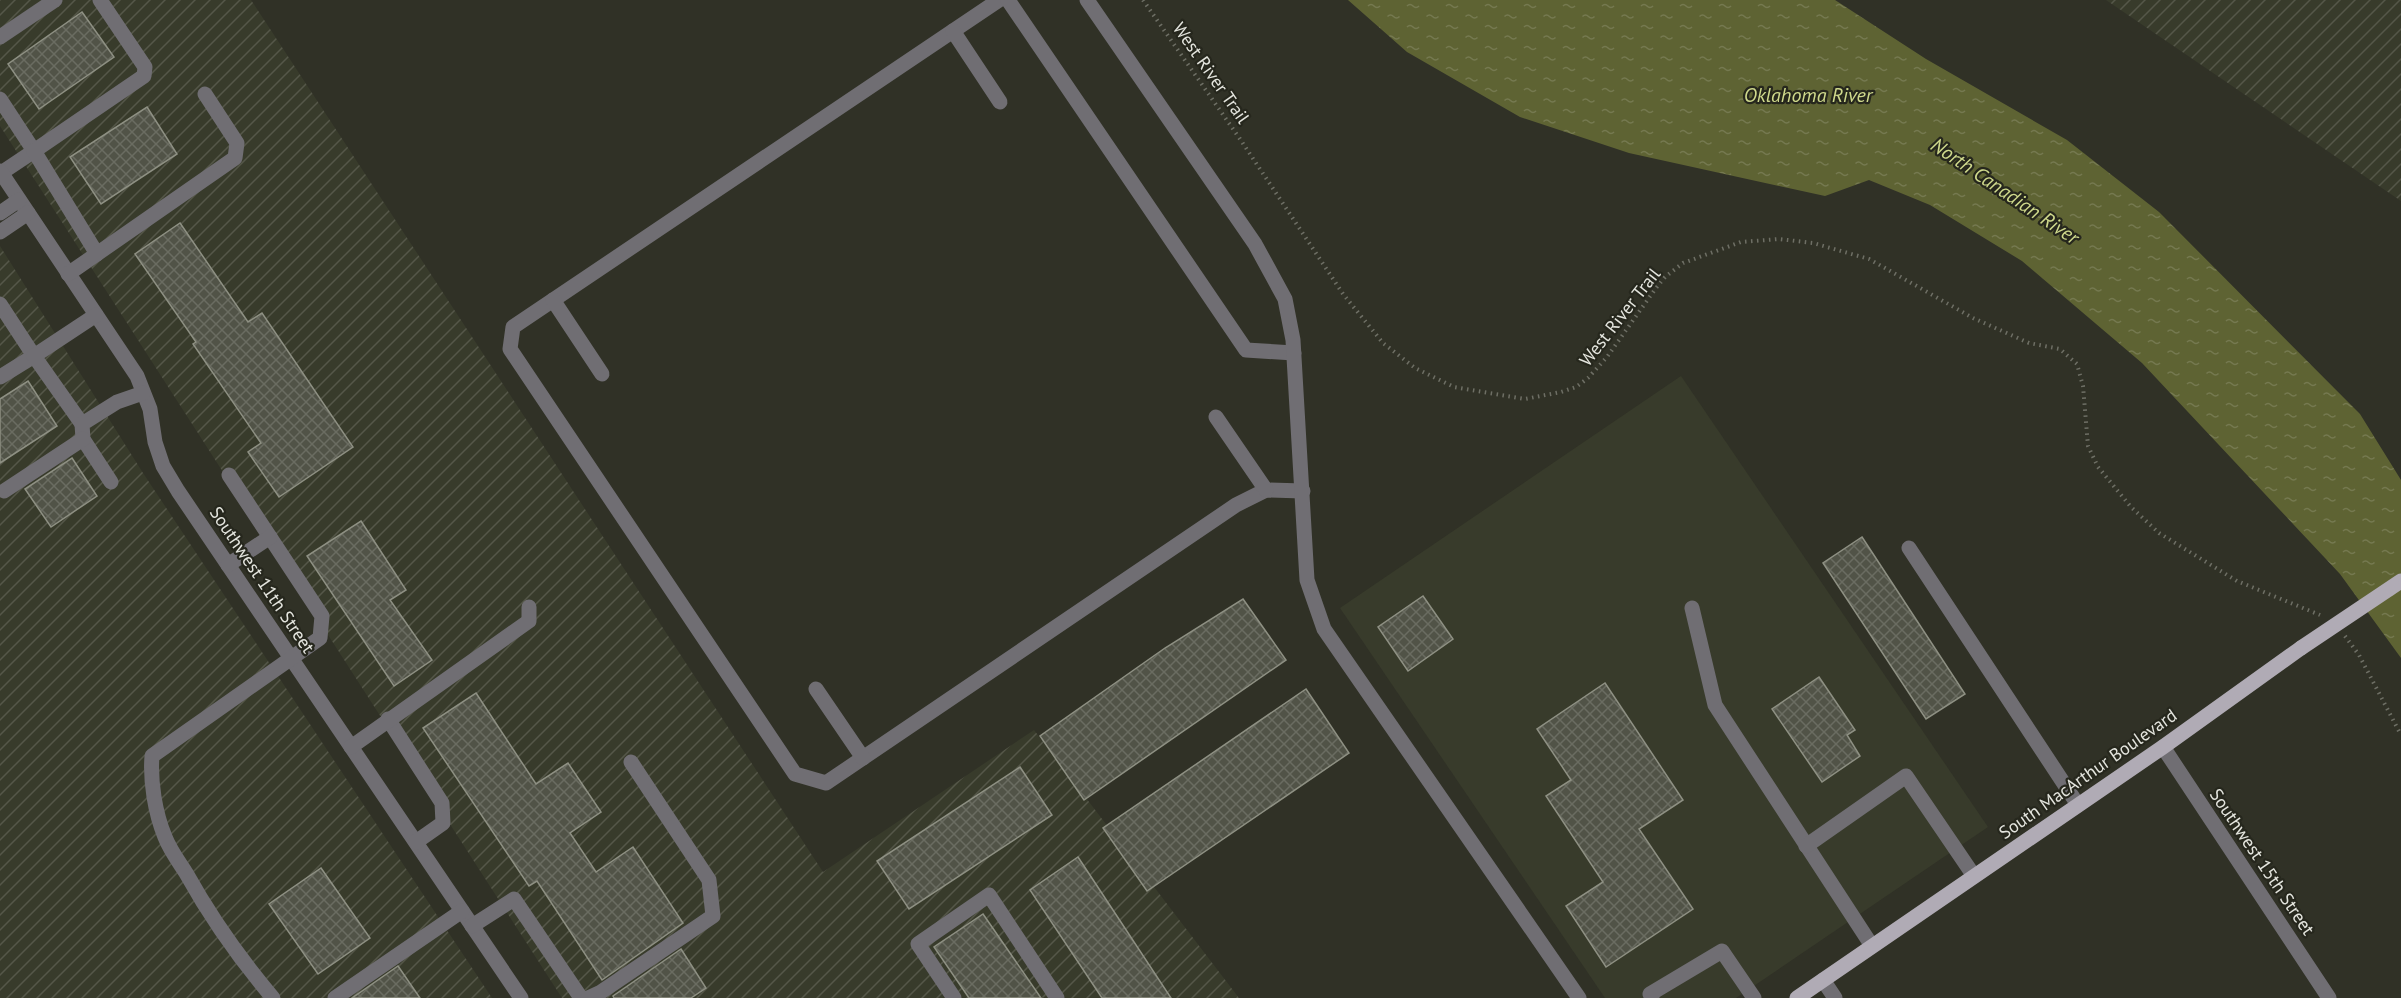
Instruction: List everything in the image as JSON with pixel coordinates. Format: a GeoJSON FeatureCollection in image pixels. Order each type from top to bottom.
{"type":"FeatureCollection","features":[{"type":"Feature","properties":{"kind":"main road","name":"South MacArthur Boulevard"},"geometry":{"type":"LineString","coordinates":[[1797,998],[2401,581]]}},
{"type":"Feature","properties":{"kind":"street"},"geometry":{"type":"LineString","coordinates":[[0,37],[54,0]]}},
{"type":"Feature","properties":{"kind":"street"},"geometry":{"type":"LineString","coordinates":[[1,172],[144,76],[145,67],[100,0]]}},
{"type":"Feature","properties":{"kind":"street"},"geometry":{"type":"LineString","coordinates":[[999,0],[513,327],[510,349],[795,774],[826,783],[1236,505],[1266,490],[1303,491]]}},
{"type":"Feature","properties":{"kind":"street"},"geometry":{"type":"LineString","coordinates":[[1008,0],[1246,350],[1293,353]]}},
{"type":"Feature","properties":{"kind":"street"},"geometry":{"type":"LineString","coordinates":[[1087,0],[1255,244],[1285,299],[1293,353],[1307,580],[1324,628],[1578,998]]}},
{"type":"Feature","properties":{"kind":"street"},"geometry":{"type":"LineString","coordinates":[[953,31],[1000,102]]}},
{"type":"Feature","properties":{"kind":"street"},"geometry":{"type":"LineString","coordinates":[[68,274],[235,158],[237,143],[205,94]]}},
{"type":"Feature","properties":{"kind":"street"},"geometry":{"type":"LineString","coordinates":[[0,99],[97,254]]}},
{"type":"Feature","properties":{"kind":"street","name":"Southwest 11th Street"},"geometry":{"type":"LineString","coordinates":[[1,172],[137,376],[150,409],[155,442],[163,466],[521,998]]}},
{"type":"Feature","properties":{"kind":"street"},"geometry":{"type":"LineString","coordinates":[[0,213],[24,207]]}},
{"type":"Feature","properties":{"kind":"street"},"geometry":{"type":"LineString","coordinates":[[0,232],[24,207]]}},
{"type":"Feature","properties":{"kind":"street"},"geometry":{"type":"LineString","coordinates":[[553,300],[602,374]]}},
{"type":"Feature","properties":{"kind":"street"},"geometry":{"type":"LineString","coordinates":[[0,304],[82,431],[111,482]]}},
{"type":"Feature","properties":{"kind":"street"},"geometry":{"type":"LineString","coordinates":[[0,377],[96,315]]}},
{"type":"Feature","properties":{"kind":"street"},"geometry":{"type":"LineString","coordinates":[[4,491],[117,402],[143,393]]}},
{"type":"Feature","properties":{"kind":"street"},"geometry":{"type":"LineString","coordinates":[[1216,417],[1266,490]]}},
{"type":"Feature","properties":{"kind":"street"},"geometry":{"type":"LineString","coordinates":[[229,476],[322,616],[320,638],[152,756],[151,770],[165,837],[207,910],[248,969],[273,998]]}},
{"type":"Feature","properties":{"kind":"street"},"geometry":{"type":"LineString","coordinates":[[228,565],[270,537]]}},
{"type":"Feature","properties":{"kind":"street"},"geometry":{"type":"LineString","coordinates":[[1909,548],[2078,805]]}},
{"type":"Feature","properties":{"kind":"street"},"geometry":{"type":"LineString","coordinates":[[351,747],[529,621],[529,607]]}},
{"type":"Feature","properties":{"kind":"street"},"geometry":{"type":"LineString","coordinates":[[1692,608],[1715,705],[1872,946]]}},
{"type":"Feature","properties":{"kind":"street"},"geometry":{"type":"LineString","coordinates":[[816,689],[863,758]]}},
{"type":"Feature","properties":{"kind":"street"},"geometry":{"type":"LineString","coordinates":[[388,719],[442,803],[443,823],[416,842]]}},
{"type":"Feature","properties":{"kind":"street","name":"Southwest 15th Street"},"geometry":{"type":"LineString","coordinates":[[2163,747],[2329,998]]}},
{"type":"Feature","properties":{"kind":"street"},"geometry":{"type":"LineString","coordinates":[[588,998],[601,992],[713,916],[709,880],[631,762]]}},
{"type":"Feature","properties":{"kind":"street"},"geometry":{"type":"LineString","coordinates":[[1806,846],[1906,776],[1974,876]]}},
{"type":"Feature","properties":{"kind":"street"},"geometry":{"type":"LineString","coordinates":[[954,998],[918,944],[989,896],[1057,998]]}},
{"type":"Feature","properties":{"kind":"street"},"geometry":{"type":"LineString","coordinates":[[472,926],[514,899],[581,998]]}},
{"type":"Feature","properties":{"kind":"street"},"geometry":{"type":"LineString","coordinates":[[334,998],[462,911]]}},
{"type":"Feature","properties":{"kind":"street"},"geometry":{"type":"LineString","coordinates":[[1652,998],[1650,994],[1722,951],[1754,998]]}},
{"type":"Feature","properties":{"kind":"street"},"geometry":{"type":"LineString","coordinates":[[1823,980],[1835,998]]}},
{"type":"Feature","properties":{"kind":"path","name":"West River Trail"},"geometry":{"type":"LineString","coordinates":[[1143,0],[1240,139],[1343,294],[1383,343],[1415,368],[1454,387],[1515,398],[1525,399],[1561,392],[1576,387],[1588,378],[1607,357],[1665,277],[1683,263],[1742,242],[1779,239],[1813,243],[1869,259],[1972,318],[2029,343],[2060,349],[2077,364],[2083,386],[2088,446],[2098,466],[2131,507],[2159,532],[2237,581],[2323,616]]}},
{"type":"Feature","properties":{"kind":"path"},"geometry":{"type":"LineString","coordinates":[[2339,628],[2359,655],[2401,735]]}},
{"type":"Feature","properties":{"kind":"shaded area"},"geometry":{"type":"Polygon","coordinates":[[[0,0],[251,0],[823,872],[1034,730],[1239,998],[562,998],[0,126],[0,0]]]}},
{"type":"Feature","properties":{"kind":"shaded area"},"geometry":{"type":"Polygon","coordinates":[[[2106,0],[2401,0],[2401,201],[2106,0]]]}},
{"type":"Feature","properties":{"kind":"shaded area"},"geometry":{"type":"Polygon","coordinates":[[[0,246],[143,473],[492,998],[0,998],[0,246]]]}},
{"type":"Feature","properties":{"kind":"shaded area"},"geometry":{"type":"Polygon","coordinates":[[[1681,376],[1988,827],[1736,998],[1605,998],[1340,608],[1681,376]]]}},
{"type":"Feature","properties":{"kind":"water","name":"Oklahoma River"},"geometry":{"type":"Polygon","coordinates":[[[1348,0],[1835,0],[1926,59],[2067,140],[2159,212],[2360,414],[2401,480],[2401,658],[2340,574],[2142,363],[2022,261],[1930,205],[1869,180],[1825,196],[1629,153],[1520,117],[1407,52],[1348,0]]]}},
{"type":"Feature","properties":{"kind":"building"},"geometry":{"type":"Polygon","coordinates":[[[82,12],[114,57],[39,109],[8,64],[82,12]]]}},
{"type":"Feature","properties":{"kind":"building"},"geometry":{"type":"Polygon","coordinates":[[[147,107],[177,154],[101,204],[70,157],[147,107]]]}},
{"type":"Feature","properties":{"kind":"building"},"geometry":{"type":"Polygon","coordinates":[[[180,223],[248,322],[262,313],[353,447],[279,497],[248,452],[261,443],[193,344],[196,342],[135,254],[180,223]]]}},
{"type":"Feature","properties":{"kind":"building"},"geometry":{"type":"Polygon","coordinates":[[[28,381],[57,426],[0,463],[0,399],[28,381]]]}},
{"type":"Feature","properties":{"kind":"building"},"geometry":{"type":"Polygon","coordinates":[[[72,458],[97,496],[51,527],[25,489],[72,458]]]}},
{"type":"Feature","properties":{"kind":"building"},"geometry":{"type":"Polygon","coordinates":[[[361,521],[406,590],[390,600],[432,660],[394,686],[307,556],[361,521]]]}},
{"type":"Feature","properties":{"kind":"building"},"geometry":{"type":"Polygon","coordinates":[[[1862,537],[1965,694],[1926,719],[1823,563],[1862,537]]]}},
{"type":"Feature","properties":{"kind":"building"},"geometry":{"type":"Polygon","coordinates":[[[1423,596],[1453,639],[1408,671],[1378,627],[1423,596]]]}},
{"type":"Feature","properties":{"kind":"building"},"geometry":{"type":"Polygon","coordinates":[[[1243,599],[1286,660],[1084,800],[1040,736],[1165,648],[1243,599]]]}},
{"type":"Feature","properties":{"kind":"building"},"geometry":{"type":"Polygon","coordinates":[[[1819,677],[1855,730],[1847,735],[1860,756],[1822,782],[1772,709],[1819,677]]]}},
{"type":"Feature","properties":{"kind":"building"},"geometry":{"type":"Polygon","coordinates":[[[1605,683],[1683,800],[1639,829],[1693,909],[1606,967],[1566,906],[1603,882],[1546,796],[1571,780],[1537,729],[1605,683]]]}},
{"type":"Feature","properties":{"kind":"building"},"geometry":{"type":"Polygon","coordinates":[[[1306,689],[1349,753],[1147,891],[1103,828],[1306,689]]]}},
{"type":"Feature","properties":{"kind":"building"},"geometry":{"type":"Polygon","coordinates":[[[476,693],[536,784],[568,763],[601,812],[570,833],[596,872],[633,847],[683,923],[602,980],[537,881],[529,886],[423,728],[476,693]]]}},
{"type":"Feature","properties":{"kind":"building"},"geometry":{"type":"Polygon","coordinates":[[[1020,767],[1052,815],[909,909],[877,861],[1020,767]]]}},
{"type":"Feature","properties":{"kind":"building"},"geometry":{"type":"Polygon","coordinates":[[[1078,857],[1171,998],[1102,998],[1030,890],[1078,857]]]}},
{"type":"Feature","properties":{"kind":"building"},"geometry":{"type":"Polygon","coordinates":[[[321,868],[370,938],[318,974],[269,904],[321,868]]]}},
{"type":"Feature","properties":{"kind":"building"},"geometry":{"type":"Polygon","coordinates":[[[983,914],[1041,998],[969,998],[934,947],[983,914]]]}},
{"type":"Feature","properties":{"kind":"building"},"geometry":{"type":"Polygon","coordinates":[[[681,949],[706,988],[691,998],[614,998],[613,996],[681,949]]]}},
{"type":"Feature","properties":{"kind":"building"},"geometry":{"type":"Polygon","coordinates":[[[398,966],[420,998],[352,998],[398,966]]]}},
{"type":"Feature","properties":{"kind":"water label","name":"North Canadian River"},"geometry":{"type":"Point","coordinates":[2005,191]}}]}
